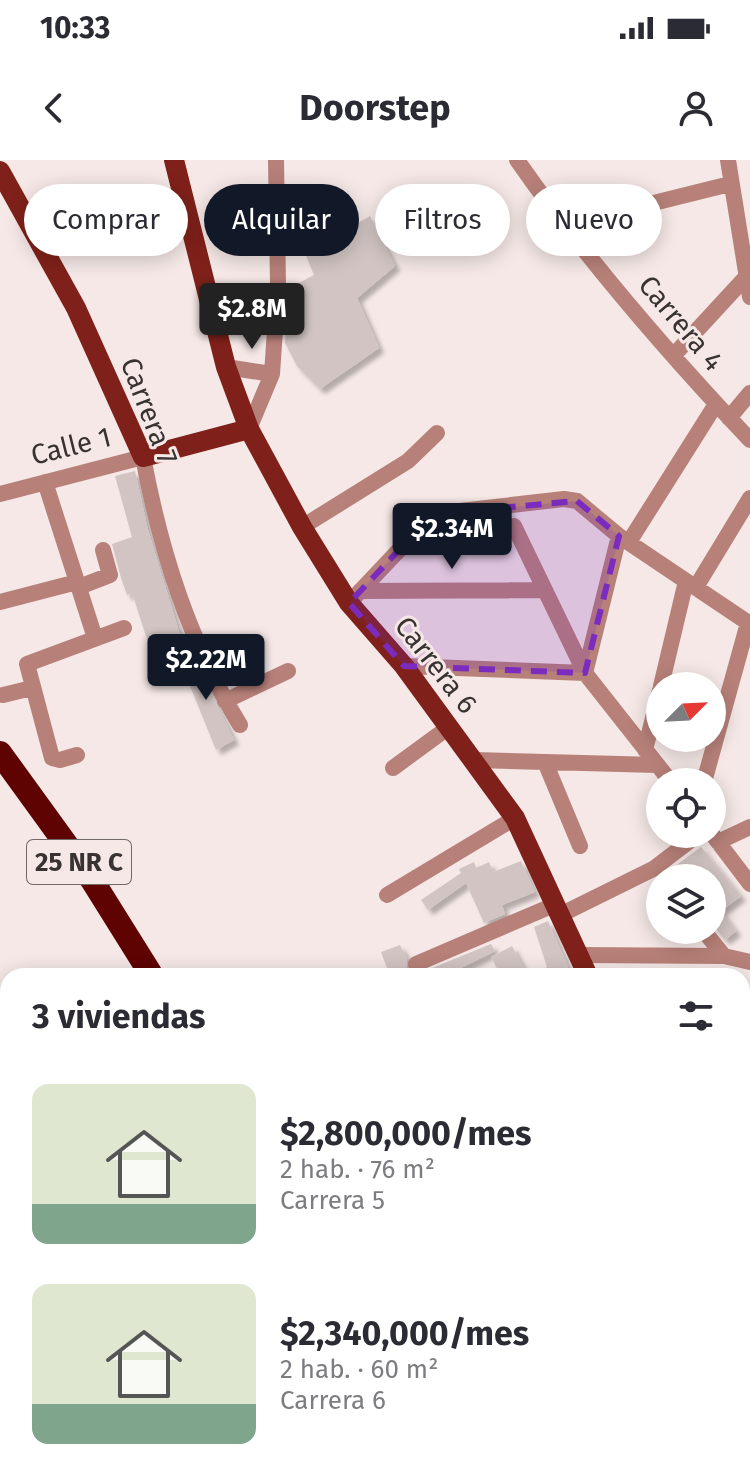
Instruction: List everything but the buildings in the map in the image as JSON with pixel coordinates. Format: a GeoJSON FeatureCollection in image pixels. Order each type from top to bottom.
{"type":"FeatureCollection","features":[{"type":"Feature","properties":{"kind":"highway","name":"25 NR C"},"geometry":{"type":"LineString","coordinates":[[0,753],[92,880],[147,968]]}},
{"type":"Feature","properties":{"kind":"main road","name":"Carrera 6"},"geometry":{"type":"LineString","coordinates":[[174,160],[226,367],[249,429],[302,527],[515,818],[585,968]]}},
{"type":"Feature","properties":{"kind":"main road","name":"Carrera 7"},"geometry":{"type":"LineString","coordinates":[[0,171],[76,308],[143,457]]}},
{"type":"Feature","properties":{"kind":"main road","name":"Calle 1"},"geometry":{"type":"LineString","coordinates":[[143,457],[249,429]]}},
{"type":"Feature","properties":{"kind":"street"},"geometry":{"type":"LineString","coordinates":[[249,429],[272,374],[278,285],[276,160]]}},
{"type":"Feature","properties":{"kind":"street","name":"Carrera 4"},"geometry":{"type":"LineString","coordinates":[[517,160],[535,184]]}},
{"type":"Feature","properties":{"kind":"street"},"geometry":{"type":"LineString","coordinates":[[728,160],[750,297]]}},
{"type":"Feature","properties":{"kind":"street"},"geometry":{"type":"LineString","coordinates":[[662,201],[730,184]]}},
{"type":"Feature","properties":{"kind":"street","name":"Carrera 4"},"geometry":{"type":"LineString","coordinates":[[591,256],[750,440]]}},
{"type":"Feature","properties":{"kind":"street"},"geometry":{"type":"LineString","coordinates":[[674,355],[746,277]]}},
{"type":"Feature","properties":{"kind":"street"},"geometry":{"type":"LineString","coordinates":[[226,367],[272,374]]}},
{"type":"Feature","properties":{"kind":"street"},"geometry":{"type":"LineString","coordinates":[[729,418],[750,393]]}},
{"type":"Feature","properties":{"kind":"street"},"geometry":{"type":"LineString","coordinates":[[585,673],[624,539],[716,404]]}},
{"type":"Feature","properties":{"kind":"street"},"geometry":{"type":"LineString","coordinates":[[302,527],[408,461],[437,433]]}},
{"type":"Feature","properties":{"kind":"street","name":"Calle 1"},"geometry":{"type":"LineString","coordinates":[[0,494],[143,457]]}},
{"type":"Feature","properties":{"kind":"street","name":"Carrera 7"},"geometry":{"type":"LineString","coordinates":[[143,457],[155,521],[172,583],[196,643],[240,725]]}},
{"type":"Feature","properties":{"kind":"street"},"geometry":{"type":"LineString","coordinates":[[45,482],[95,638]]}},
{"type":"Feature","properties":{"kind":"street"},"geometry":{"type":"LineString","coordinates":[[665,672],[691,584],[750,498]]}},
{"type":"Feature","properties":{"kind":"street"},"geometry":{"type":"LineString","coordinates":[[355,597],[423,521],[446,511],[564,499],[586,506],[624,539],[749,624],[708,768]]}},
{"type":"Feature","properties":{"kind":"street"},"geometry":{"type":"LineString","coordinates":[[514,526],[585,673],[659,768]]}},
{"type":"Feature","properties":{"kind":"street"},"geometry":{"type":"LineString","coordinates":[[0,602],[110,575],[103,550]]}},
{"type":"Feature","properties":{"kind":"street"},"geometry":{"type":"LineString","coordinates":[[355,597],[544,590]]}},
{"type":"Feature","properties":{"kind":"street"},"geometry":{"type":"LineString","coordinates":[[77,755],[60,760],[52,758],[32,688],[28,661],[124,628]]}},
{"type":"Feature","properties":{"kind":"street"},"geometry":{"type":"LineString","coordinates":[[404,666],[585,673]]}},
{"type":"Feature","properties":{"kind":"street"},"geometry":{"type":"LineString","coordinates":[[225,701],[288,671]]}},
{"type":"Feature","properties":{"kind":"street"},"geometry":{"type":"LineString","coordinates":[[3,695],[32,688]]}},
{"type":"Feature","properties":{"kind":"street"},"geometry":{"type":"LineString","coordinates":[[393,768],[449,727]]}},
{"type":"Feature","properties":{"kind":"street"},"geometry":{"type":"LineString","coordinates":[[645,750],[646,746]]}},
{"type":"Feature","properties":{"kind":"street"},"geometry":{"type":"LineString","coordinates":[[475,760],[657,765]]}},
{"type":"Feature","properties":{"kind":"street"},"geometry":{"type":"LineString","coordinates":[[545,762],[580,846]]}},
{"type":"Feature","properties":{"kind":"street"},"geometry":{"type":"LineString","coordinates":[[387,895],[515,818]]}},
{"type":"Feature","properties":{"kind":"street"},"geometry":{"type":"LineString","coordinates":[[726,835],[750,827]]}},
{"type":"Feature","properties":{"kind":"street"},"geometry":{"type":"LineString","coordinates":[[667,864],[684,848]]}},
{"type":"Feature","properties":{"kind":"street"},"geometry":{"type":"LineString","coordinates":[[723,848],[750,884]]}},
{"type":"Feature","properties":{"kind":"street"},"geometry":{"type":"LineString","coordinates":[[416,964],[646,877]]}},
{"type":"Feature","properties":{"kind":"street"},"geometry":{"type":"LineString","coordinates":[[714,944],[724,956]]}},
{"type":"Feature","properties":{"kind":"street"},"geometry":{"type":"LineString","coordinates":[[579,955],[724,956],[750,962]]}},
{"type":"Feature","properties":{"kind":"highlighted area"},"geometry":{"type":"Polygon","coordinates":[[[577,501],[619,536],[585,673],[404,666],[349,603],[433,514],[577,501]]]}}]}
